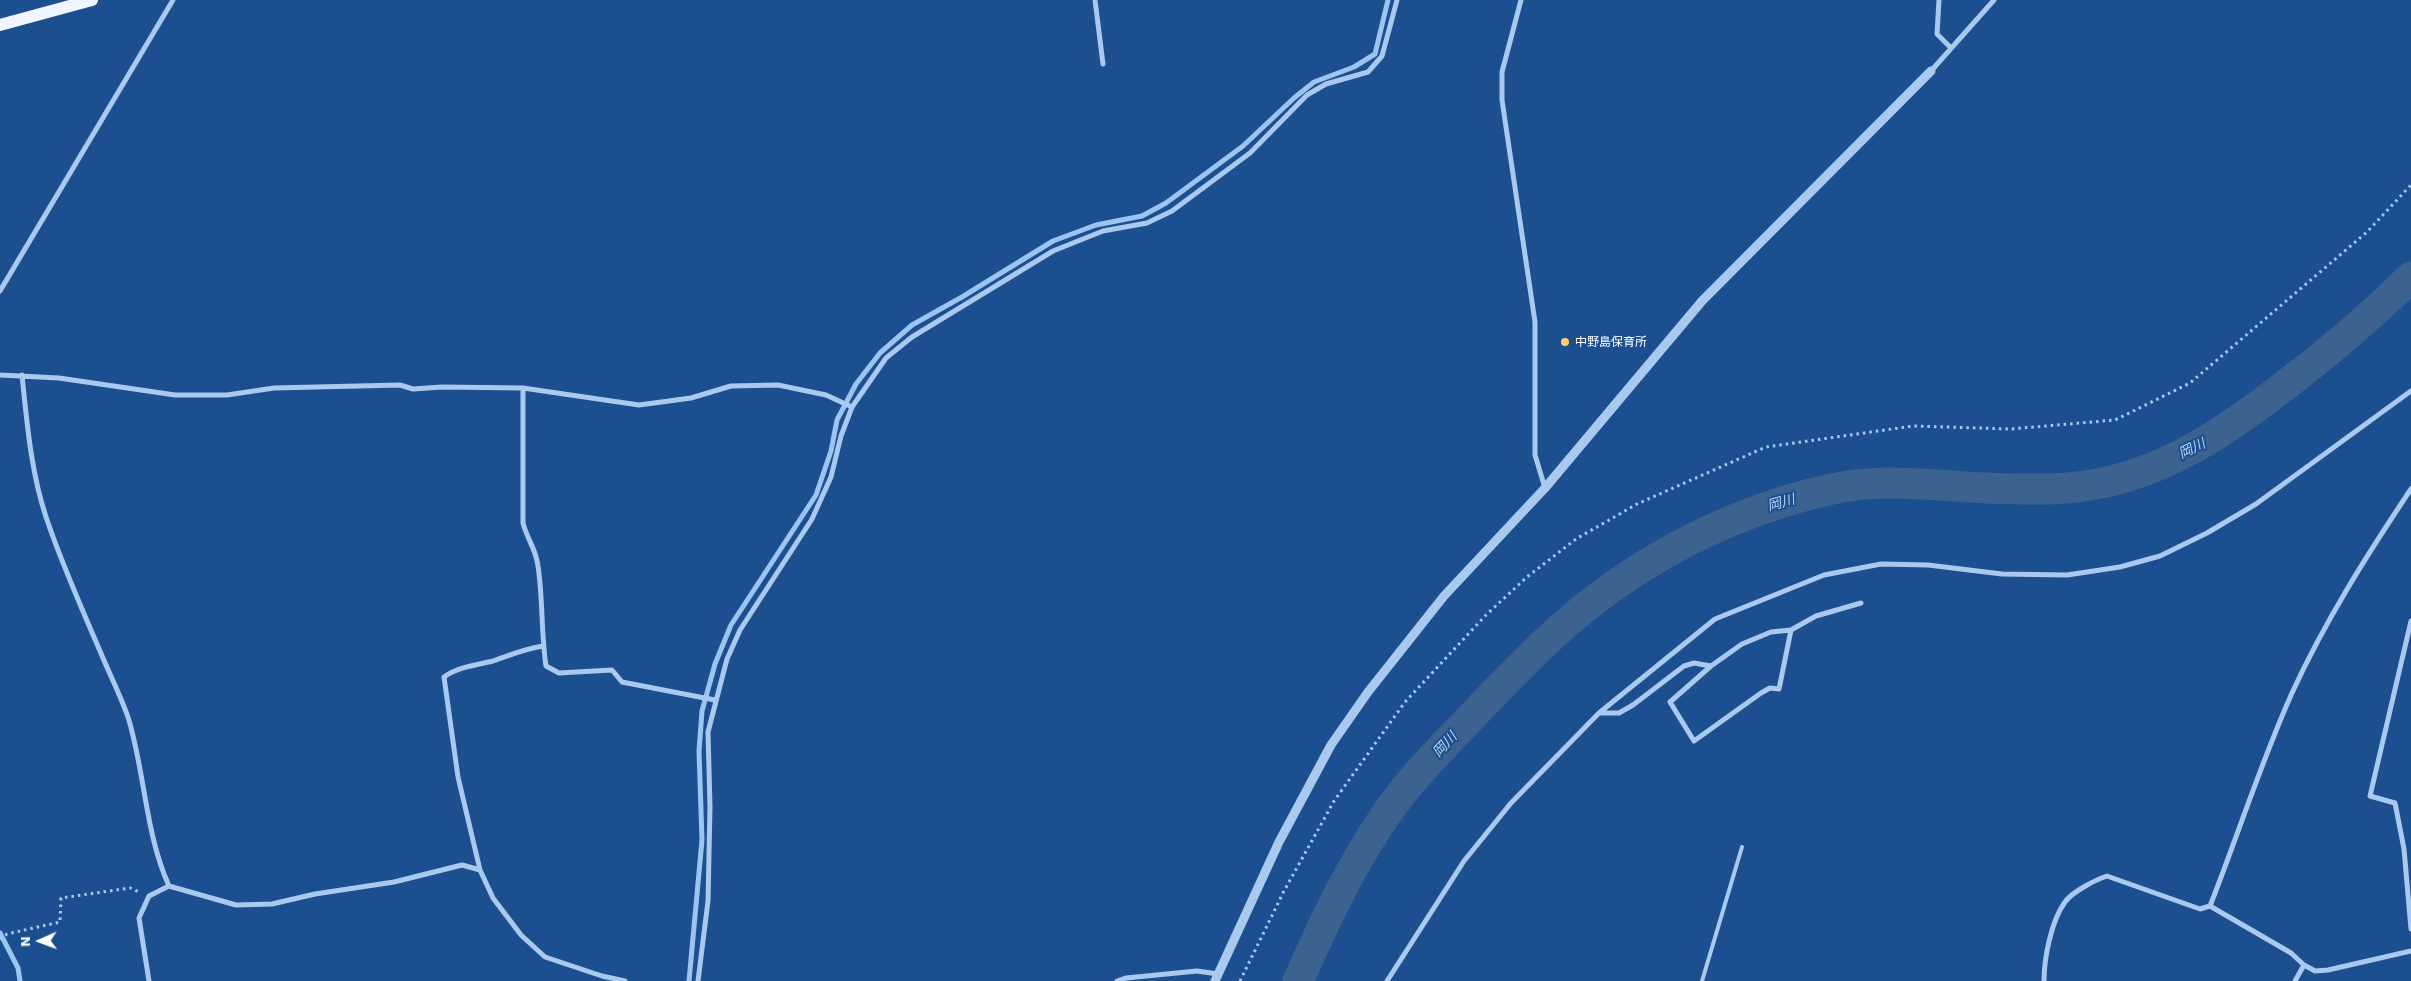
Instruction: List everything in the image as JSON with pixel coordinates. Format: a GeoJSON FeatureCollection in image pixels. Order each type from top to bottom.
{"type":"FeatureCollection","features":[{"type":"Feature","properties":{"kind":"main road"},"geometry":{"type":"LineString","coordinates":[[0,25],[92,0]]}},
{"type":"Feature","properties":{"kind":"street"},"geometry":{"type":"LineString","coordinates":[[0,291],[172,0]]}},
{"type":"Feature","properties":{"kind":"street"},"geometry":{"type":"LineString","coordinates":[[1095,0],[1103,64]]}},
{"type":"Feature","properties":{"kind":"street"},"geometry":{"type":"LineString","coordinates":[[698,981],[708,902],[710,807],[708,732],[727,660],[740,630],[812,519],[831,478],[852,407],[886,358],[912,337],[1053,251],[1103,231],[1147,223],[1172,211],[1250,153],[1306,95],[1326,84],[1368,72],[1382,56],[1397,0]]}},
{"type":"Feature","properties":{"kind":"street"},"geometry":{"type":"LineString","coordinates":[[1521,0],[1502,72],[1502,100],[1535,322],[1535,455],[1546,488]]}},
{"type":"Feature","properties":{"kind":"street"},"geometry":{"type":"LineString","coordinates":[[1939,0],[1937,34],[1951,48]]}},
{"type":"Feature","properties":{"kind":"street"},"geometry":{"type":"LineString","coordinates":[[1117,981],[1126,978],[1196,971],[1216,977],[1279,842],[1331,744],[1368,692],[1444,596],[1546,488],[1702,301],[1931,71],[1994,0]]}},
{"type":"Feature","properties":{"kind":"street"},"geometry":{"type":"LineString","coordinates":[[0,375],[59,378],[175,395],[227,395],[274,388],[400,385],[413,389],[442,387],[523,388],[639,404],[691,398],[731,386],[778,385],[826,395],[852,407]]}},
{"type":"Feature","properties":{"kind":"street"},"geometry":{"type":"LineString","coordinates":[[22,376],[32,461],[45,516],[127,716],[162,870],[170,886]]}},
{"type":"Feature","properties":{"kind":"street"},"geometry":{"type":"LineString","coordinates":[[523,388],[523,523],[527,539],[535,549],[539,567],[543,646],[546,666],[559,673],[612,670],[622,682],[715,700]]}},
{"type":"Feature","properties":{"kind":"street"},"geometry":{"type":"LineString","coordinates":[[1387,981],[1464,860],[1511,803],[1599,713],[1716,619],[1824,575],[1881,564],[1928,565],[2002,574],[2067,575],[2120,567],[2160,556],[2207,533],[2256,504],[2411,392]]}},
{"type":"Feature","properties":{"kind":"street"},"geometry":{"type":"LineString","coordinates":[[2210,906],[2292,693],[2328,620],[2411,489]]}},
{"type":"Feature","properties":{"kind":"street"},"geometry":{"type":"LineString","coordinates":[[1791,630],[1779,689],[1770,688],[1761,693],[1694,741],[1670,702],[1711,666],[1742,644],[1771,632],[1791,630],[1816,616],[1861,603]]}},
{"type":"Feature","properties":{"kind":"street"},"geometry":{"type":"LineString","coordinates":[[2411,621],[2370,796],[2395,803],[2404,849],[2411,929]]}},
{"type":"Feature","properties":{"kind":"street"},"geometry":{"type":"LineString","coordinates":[[543,646],[523,649],[495,660],[453,670],[444,677],[458,777],[480,870],[493,898],[521,935],[545,957],[602,976],[626,981]]}},
{"type":"Feature","properties":{"kind":"street"},"geometry":{"type":"LineString","coordinates":[[1599,713],[1619,713],[1633,705],[1684,666],[1694,663],[1711,666]]}},
{"type":"Feature","properties":{"kind":"street"},"geometry":{"type":"LineString","coordinates":[[149,981],[139,918],[149,896],[170,886],[236,905],[272,904],[315,894],[394,882],[462,865],[480,870]]}},
{"type":"Feature","properties":{"kind":"street"},"geometry":{"type":"LineString","coordinates":[[2044,981],[2044,962],[2056,921],[2065,902],[2095,880],[2107,876],[2200,909],[2210,906],[2291,953],[2304,965],[2315,971],[2328,970],[2411,951]]}},
{"type":"Feature","properties":{"kind":"street"},"geometry":{"type":"LineString","coordinates":[[2295,981],[2304,965]]}},
{"type":"Feature","properties":{"kind":"lane"},"geometry":{"type":"LineString","coordinates":[[1702,981],[1742,847]]}},
{"type":"Feature","properties":{"kind":"path"},"geometry":{"type":"LineString","coordinates":[[1240,981],[1284,891],[1334,801],[1405,702],[1486,614],[1527,577],[1576,539],[1636,504],[1766,447],[1913,426],[2011,429],[2115,420],[2190,383],[2367,232],[2411,185]]}},
{"type":"Feature","properties":{"kind":"path"},"geometry":{"type":"LineString","coordinates":[[0,939],[7,934],[60,922],[60,898],[130,888],[149,896]]}},
{"type":"Feature","properties":{"kind":"waterway"},"geometry":{"type":"LineString","coordinates":[[689,981],[702,840],[699,751],[702,711],[715,664],[731,625],[816,495],[831,451],[837,420],[856,384],[880,353],[912,325],[962,297],[1053,241],[1096,225],[1142,216],[1166,203],[1243,146],[1294,98],[1314,82],[1354,67],[1375,54],[1388,0]]}},
{"type":"Feature","properties":{"kind":"waterway","name":"岡川"},"geometry":{"type":"LineString","coordinates":[[1298,981],[1349,874],[1387,813],[1408,785],[1443,746],[1547,641],[1570,620],[1629,575],[1693,538],[1761,509],[1796,498],[1851,485],[1909,483],[2049,489],[2083,486],[2115,480],[2146,470],[2175,458],[2230,426],[2333,348],[2411,277]]}},
{"type":"Feature","properties":{"kind":"waterway"},"geometry":{"type":"LineString","coordinates":[[0,933],[18,968],[20,981]]}},
{"type":"Feature","properties":{"kind":"place","name":"中野島保育所"},"geometry":{"type":"Point","coordinates":[1565,342]}}]}
